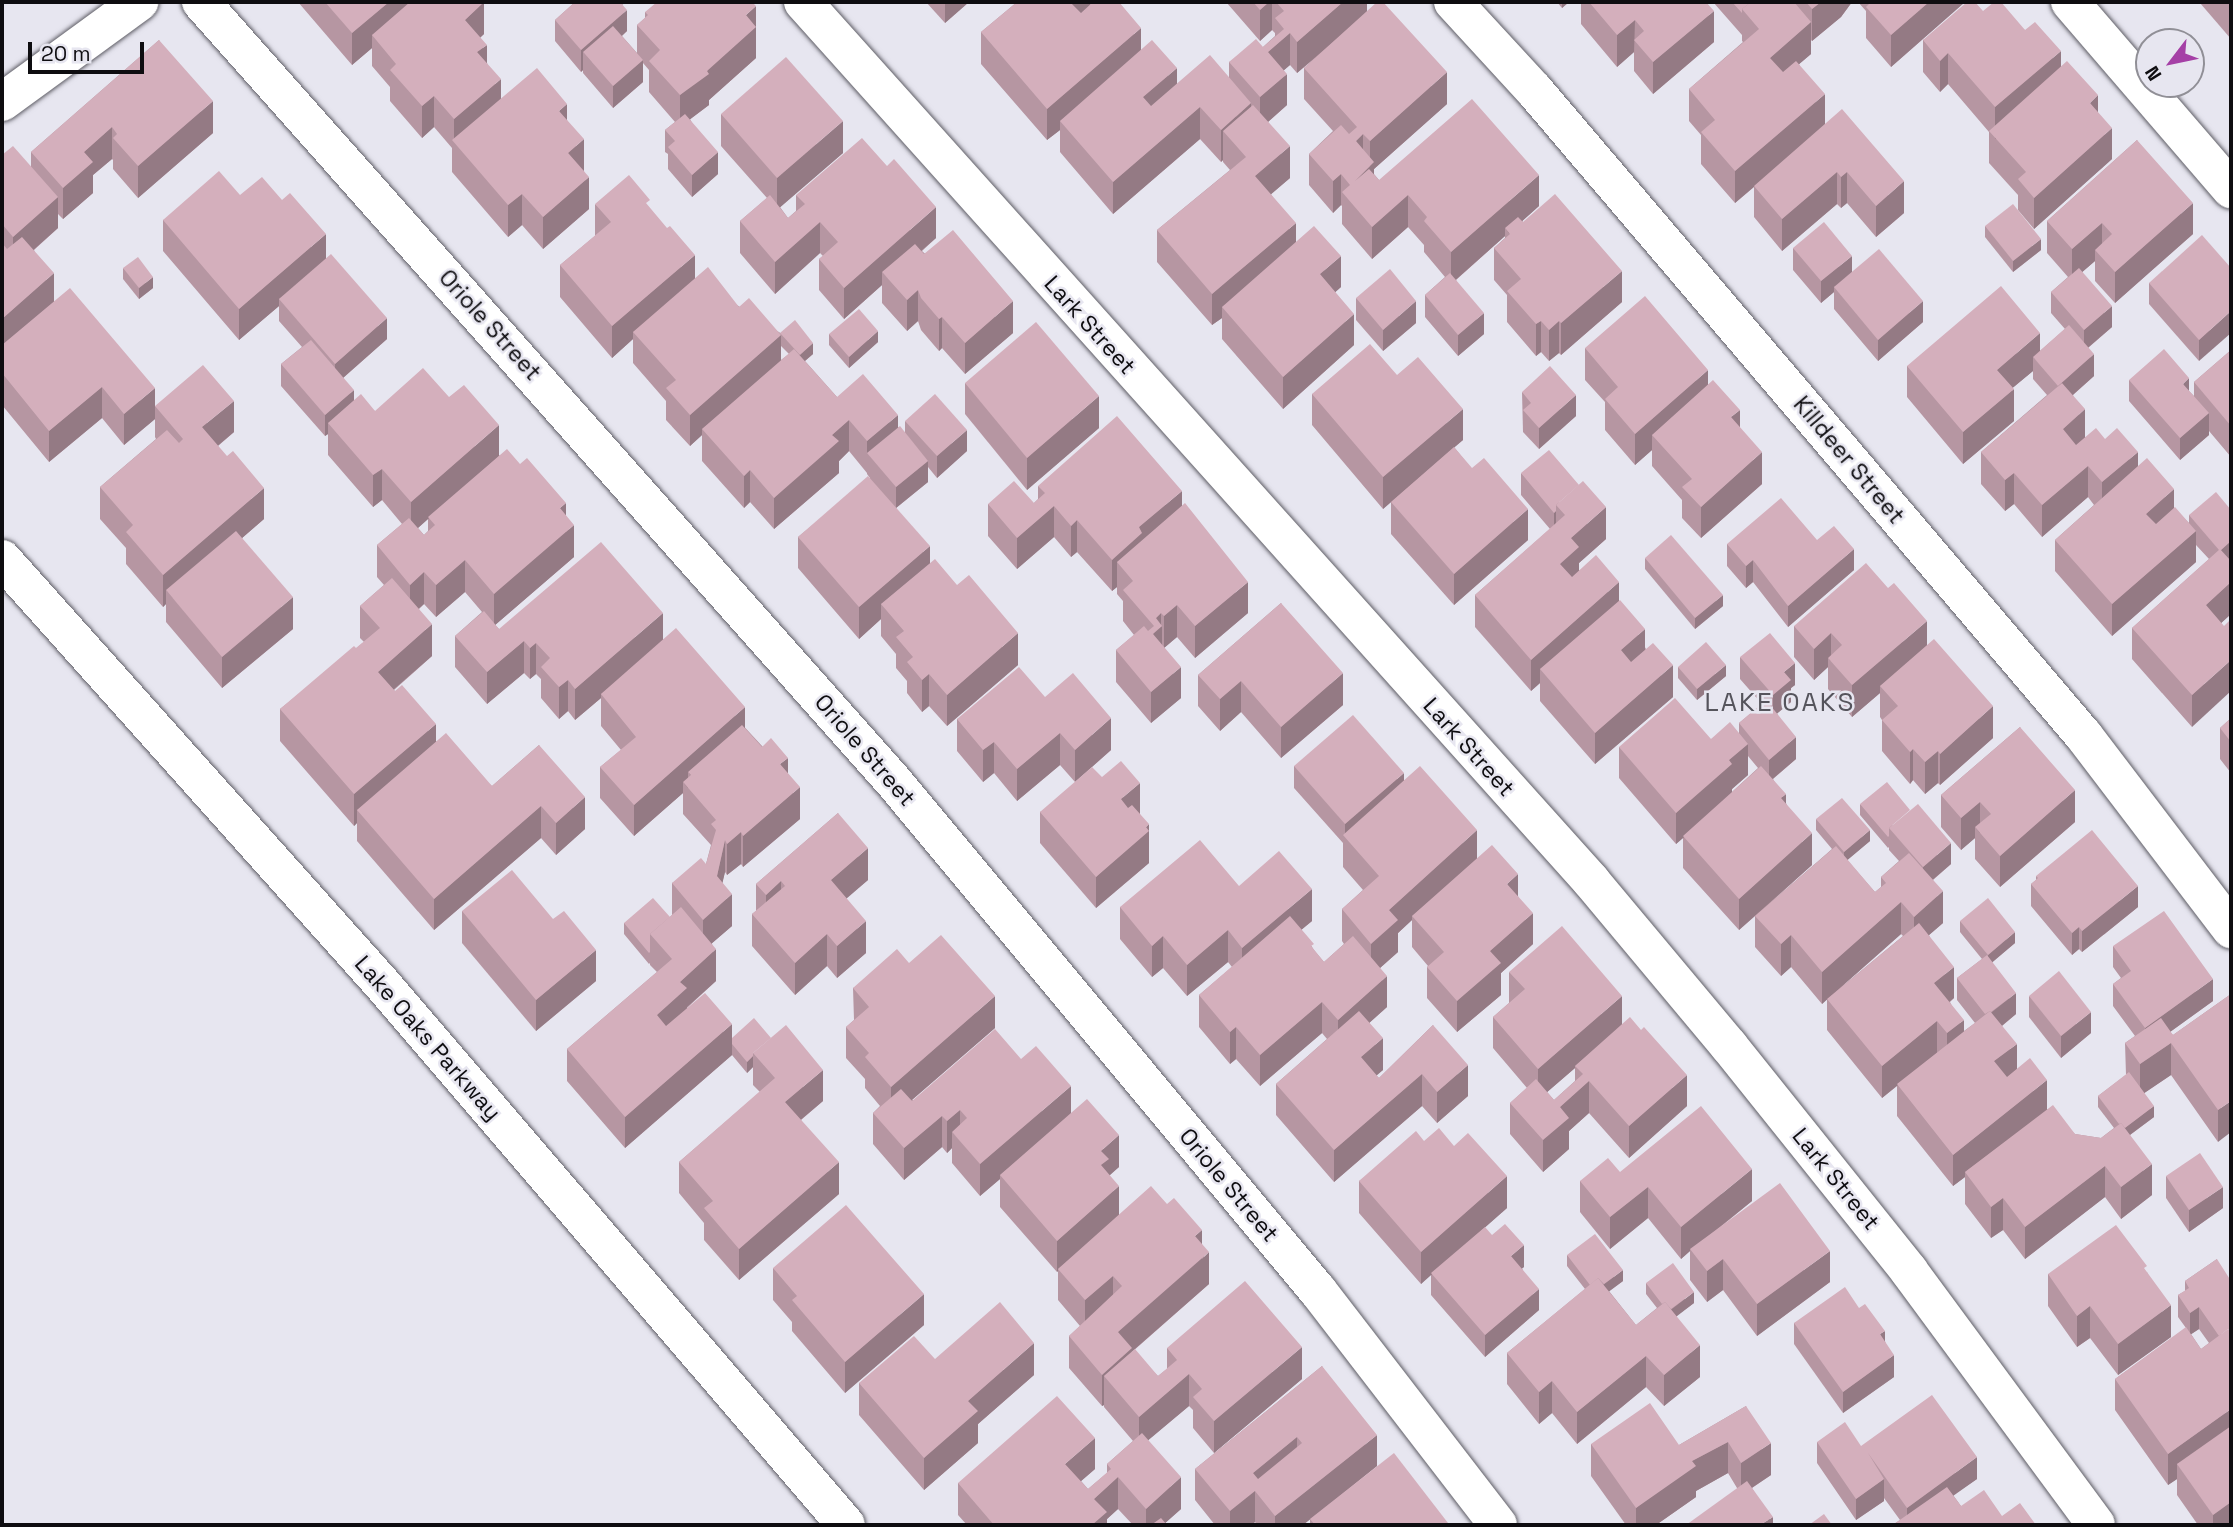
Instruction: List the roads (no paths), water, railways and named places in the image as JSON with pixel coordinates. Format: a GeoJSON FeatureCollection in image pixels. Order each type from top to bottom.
{"type":"FeatureCollection","features":[{"type":"Feature","properties":{"kind":"street"},"geometry":{"type":"LineString","coordinates":[[2,102],[139,2]]}},
{"type":"Feature","properties":{"kind":"street","name":"Oriole Street"},"geometry":{"type":"LineString","coordinates":[[201,2],[894,782],[1318,1291],[1498,1525]]}},
{"type":"Feature","properties":{"kind":"street","name":"Lark Street"},"geometry":{"type":"LineString","coordinates":[[803,2],[1591,881],[1737,1056],[1909,1271],[2095,1525]]}},
{"type":"Feature","properties":{"kind":"street","name":"Killdeer Street"},"geometry":{"type":"LineString","coordinates":[[1453,2],[1543,101],[2084,736],[2231,929]]}},
{"type":"Feature","properties":{"kind":"street"},"geometry":{"type":"LineString","coordinates":[[2070,2],[2231,189]]}},
{"type":"Feature","properties":{"kind":"street","name":"Lake Oaks Parkway"},"geometry":{"type":"LineString","coordinates":[[2,559],[383,985],[846,1525]]}},
{"type":"Feature","properties":{"kind":"district","name":"LAKE OAKS"},"geometry":{"type":"Point","coordinates":[1780,703]}}]}
